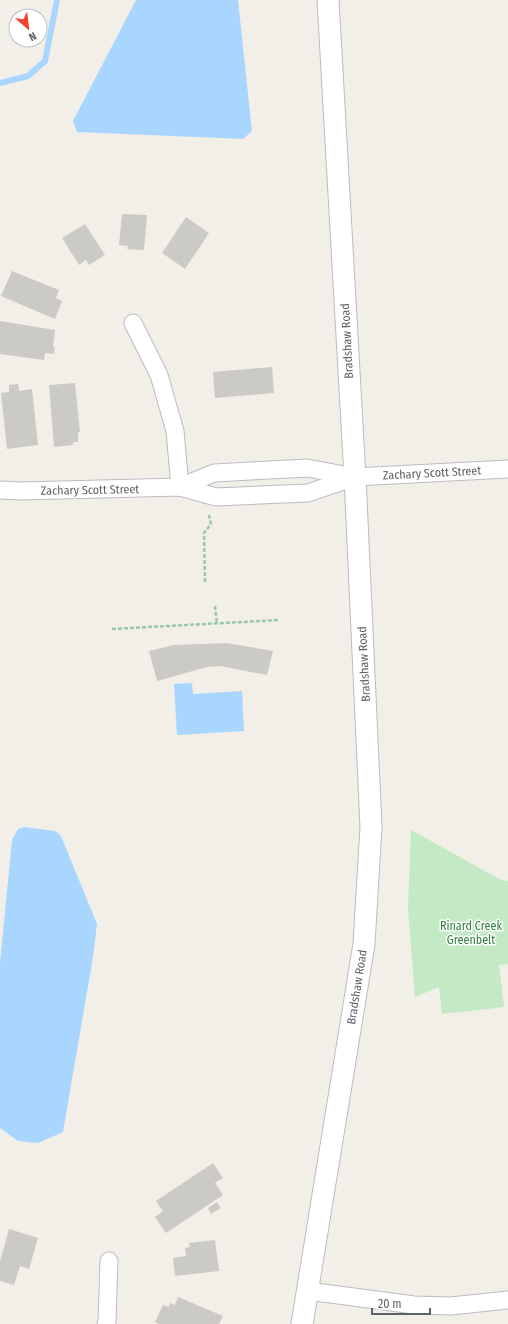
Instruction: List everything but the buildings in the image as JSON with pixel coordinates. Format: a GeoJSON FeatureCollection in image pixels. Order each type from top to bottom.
{"type":"FeatureCollection","features":[{"type":"Feature","properties":{"kind":"street","name":"Bradshaw Road"},"geometry":{"type":"LineString","coordinates":[[302,1324],[364,944],[371,827],[355,477],[328,0]]}},
{"type":"Feature","properties":{"kind":"street"},"geometry":{"type":"LineString","coordinates":[[133,323],[159,375],[175,432],[180,487]]}},
{"type":"Feature","properties":{"kind":"street","name":"Zachary Scott Street"},"geometry":{"type":"LineString","coordinates":[[180,487],[214,473],[307,468],[355,477],[508,469]]}},
{"type":"Feature","properties":{"kind":"street","name":"Zachary Scott Street"},"geometry":{"type":"LineString","coordinates":[[0,490],[21,491],[180,487],[216,497],[308,493],[355,477]]}},
{"type":"Feature","properties":{"kind":"street"},"geometry":{"type":"LineString","coordinates":[[106,1324],[109,1261]]}},
{"type":"Feature","properties":{"kind":"street"},"geometry":{"type":"LineString","coordinates":[[308,1291],[414,1305],[452,1306],[508,1300]]}},
{"type":"Feature","properties":{"kind":"path"},"geometry":{"type":"LineString","coordinates":[[205,582],[204,533],[211,524],[209,515]]}},
{"type":"Feature","properties":{"kind":"path"},"geometry":{"type":"LineString","coordinates":[[215,606],[218,624]]}},
{"type":"Feature","properties":{"kind":"path"},"geometry":{"type":"LineString","coordinates":[[112,629],[279,620]]}},
{"type":"Feature","properties":{"kind":"green space","name":"Rinard Creek Greenbelt"},"geometry":{"type":"Polygon","coordinates":[[[411,830],[501,880],[508,881],[508,964],[499,965],[504,1007],[442,1014],[439,987],[415,997],[408,909],[411,830]]]}},
{"type":"Feature","properties":{"kind":"water"},"geometry":{"type":"Polygon","coordinates":[[[136,0],[238,0],[252,131],[243,139],[77,132],[73,121],[136,0]]]}},
{"type":"Feature","properties":{"kind":"water"},"geometry":{"type":"Polygon","coordinates":[[[192,683],[193,694],[242,691],[244,731],[177,735],[174,684],[192,683]]]}},
{"type":"Feature","properties":{"kind":"water"},"geometry":{"type":"Polygon","coordinates":[[[24,827],[55,831],[61,836],[97,924],[93,957],[63,1132],[38,1143],[18,1141],[0,1128],[0,963],[12,840],[18,829],[24,827]]]}},
{"type":"Feature","properties":{"kind":"waterway"},"geometry":{"type":"LineString","coordinates":[[0,83],[28,76],[45,61],[57,0]]}}]}
